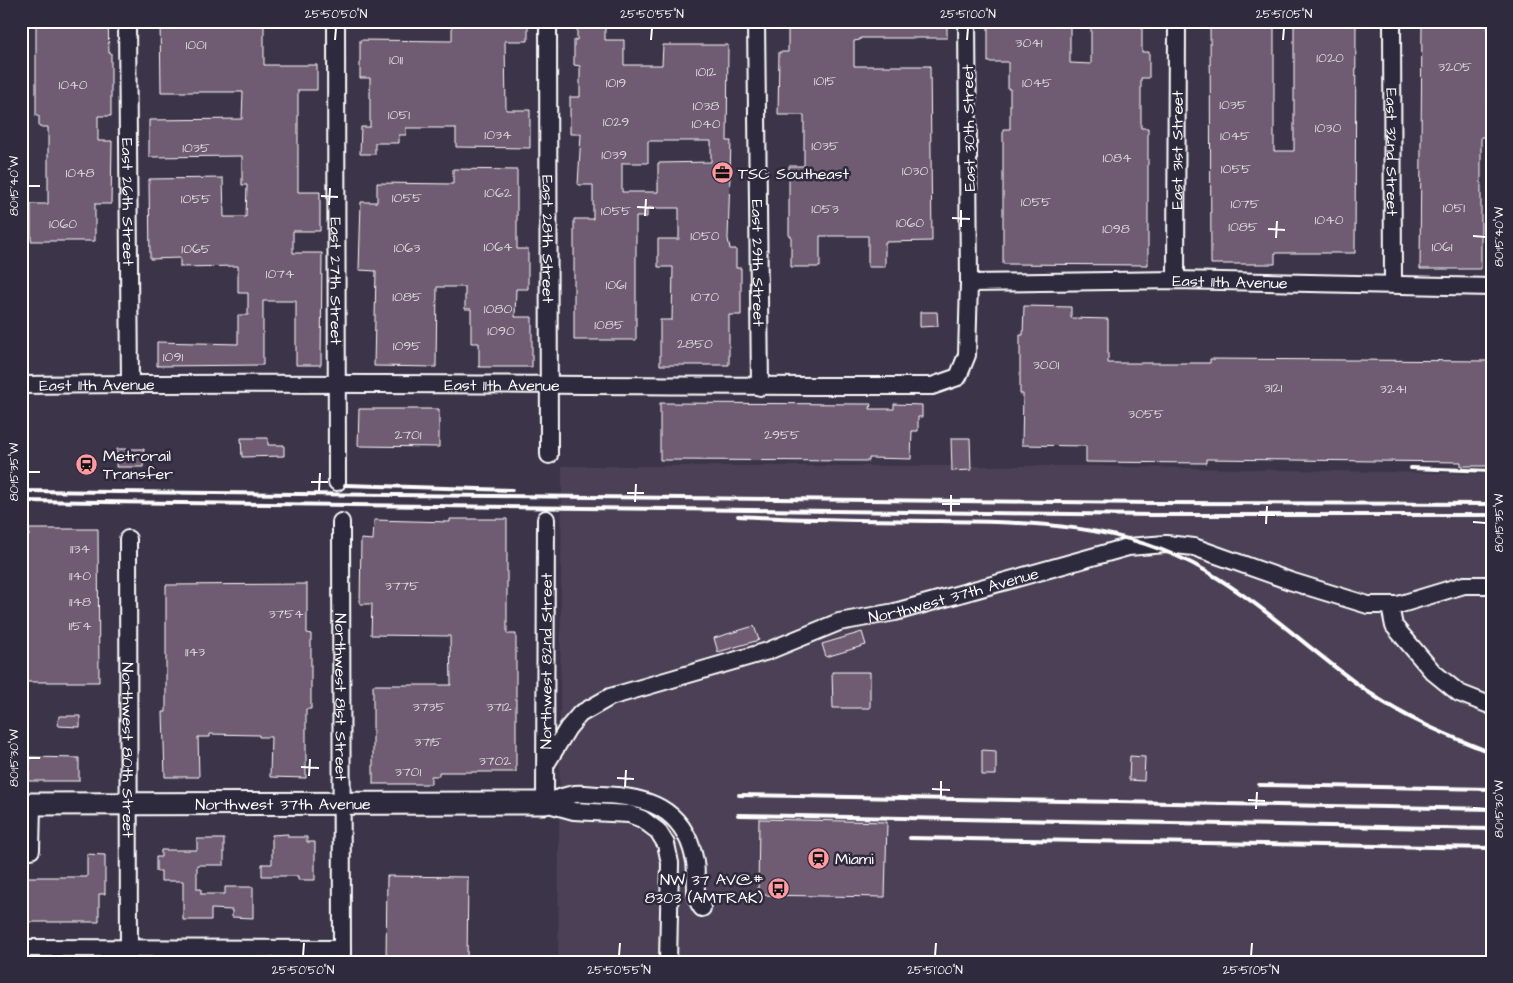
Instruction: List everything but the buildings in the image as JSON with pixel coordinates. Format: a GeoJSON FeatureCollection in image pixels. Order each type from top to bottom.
{"type":"FeatureCollection","features":[{"type":"Feature","properties":{"kind":"street","name":"East 26th Street"},"geometry":{"type":"LineString","coordinates":[[127,21],[130,384]]}},
{"type":"Feature","properties":{"kind":"street","name":"East 27th Street"},"geometry":{"type":"LineString","coordinates":[[336,21],[338,482]]}},
{"type":"Feature","properties":{"kind":"street","name":"East 28th Street"},"geometry":{"type":"LineString","coordinates":[[548,21],[549,455]]}},
{"type":"Feature","properties":{"kind":"street","name":"East 29th Street"},"geometry":{"type":"LineString","coordinates":[[756,21],[760,387]]}},
{"type":"Feature","properties":{"kind":"street","name":"East 30th Street"},"geometry":{"type":"LineString","coordinates":[[967,21],[969,283],[967,355]]}},
{"type":"Feature","properties":{"kind":"street","name":"East 31st Street"},"geometry":{"type":"LineString","coordinates":[[1176,280],[1177,21]]}},
{"type":"Feature","properties":{"kind":"street","name":"East 32nd Street"},"geometry":{"type":"LineString","coordinates":[[1392,21],[1393,284]]}},
{"type":"Feature","properties":{"kind":"street","name":"East 11th Avenue"},"geometry":{"type":"LineString","coordinates":[[969,283],[1176,280],[1492,287]]}},
{"type":"Feature","properties":{"kind":"street","name":"East 11th Avenue"},"geometry":{"type":"LineString","coordinates":[[21,385],[337,382],[548,386],[932,386],[958,377],[967,355]]}},
{"type":"Feature","properties":{"kind":"street","name":"Northwest 82nd Street"},"geometry":{"type":"LineString","coordinates":[[545,803],[546,520]]}},
{"type":"Feature","properties":{"kind":"street","name":"Northwest 81st Street"},"geometry":{"type":"LineString","coordinates":[[341,522],[342,955]]}},
{"type":"Feature","properties":{"kind":"street","name":"Northwest 80th Street"},"geometry":{"type":"LineString","coordinates":[[128,539],[129,954]]}},
{"type":"Feature","properties":{"kind":"street","name":"Northwest 37th Avenue"},"geometry":{"type":"LineString","coordinates":[[546,764],[568,728],[580,714],[610,697],[768,650],[840,622],[895,612],[1128,547],[1156,544],[1188,545],[1361,603],[1390,606],[1464,585],[1492,586]]}},
{"type":"Feature","properties":{"kind":"street"},"geometry":{"type":"LineString","coordinates":[[1390,606],[1394,626],[1433,672],[1459,693],[1492,706]]}},
{"type":"Feature","properties":{"kind":"street","name":"Northwest 37th Avenue"},"geometry":{"type":"LineString","coordinates":[[545,803],[574,794],[629,796],[656,805],[678,825],[692,848],[696,870],[696,897],[702,908]]}},
{"type":"Feature","properties":{"kind":"street","name":"Northwest 37th Avenue"},"geometry":{"type":"LineString","coordinates":[[27,804],[545,803],[574,811],[629,814],[642,819],[658,831],[668,849],[670,863],[668,962]]}},
{"type":"Feature","properties":{"kind":"street"},"geometry":{"type":"LineString","coordinates":[[27,804],[31,850]]}},
{"type":"Feature","properties":{"kind":"street"},"geometry":{"type":"LineString","coordinates":[[21,948],[129,954],[342,955]]}},
{"type":"Feature","properties":{"kind":"shaded area"},"geometry":{"type":"Polygon","coordinates":[[[562,466],[1090,466],[1492,474],[1492,962],[558,962],[562,466]]]}},
{"type":"Feature","properties":{"kind":"railway"},"geometry":{"type":"LineString","coordinates":[[1411,468],[1492,471]]}},
{"type":"Feature","properties":{"kind":"railway"},"geometry":{"type":"LineString","coordinates":[[345,485],[512,490]]}},
{"type":"Feature","properties":{"kind":"railway"},"geometry":{"type":"LineString","coordinates":[[21,491],[1153,503],[1492,504]]}},
{"type":"Feature","properties":{"kind":"railway"},"geometry":{"type":"LineString","coordinates":[[21,501],[1153,515],[1492,515]]}},
{"type":"Feature","properties":{"kind":"railway"},"geometry":{"type":"LineString","coordinates":[[738,516],[1008,522],[1076,528],[1110,534],[1143,543],[1175,555],[1227,584],[1381,701],[1443,733],[1492,753]]}},
{"type":"Feature","properties":{"kind":"railway"},"geometry":{"type":"LineString","coordinates":[[1259,785],[1492,789]]}},
{"type":"Feature","properties":{"kind":"railway"},"geometry":{"type":"LineString","coordinates":[[739,795],[1492,809]]}},
{"type":"Feature","properties":{"kind":"railway"},"geometry":{"type":"LineString","coordinates":[[738,815],[1492,829]]}},
{"type":"Feature","properties":{"kind":"railway"},"geometry":{"type":"LineString","coordinates":[[910,838],[1492,848]]}},
{"type":"Feature","properties":{"kind":"place","name":"TSC Southeast"},"geometry":{"type":"Point","coordinates":[722,173]}},
{"type":"Feature","properties":{"kind":"place","name":"Metrorail Transfer"},"geometry":{"type":"Point","coordinates":[87,464]}},
{"type":"Feature","properties":{"kind":"place","name":"Miami"},"geometry":{"type":"Point","coordinates":[819,858]}},
{"type":"Feature","properties":{"kind":"place","name":"NW 37 AV@# 8303 (AMTRAK)"},"geometry":{"type":"Point","coordinates":[779,888]}}]}
